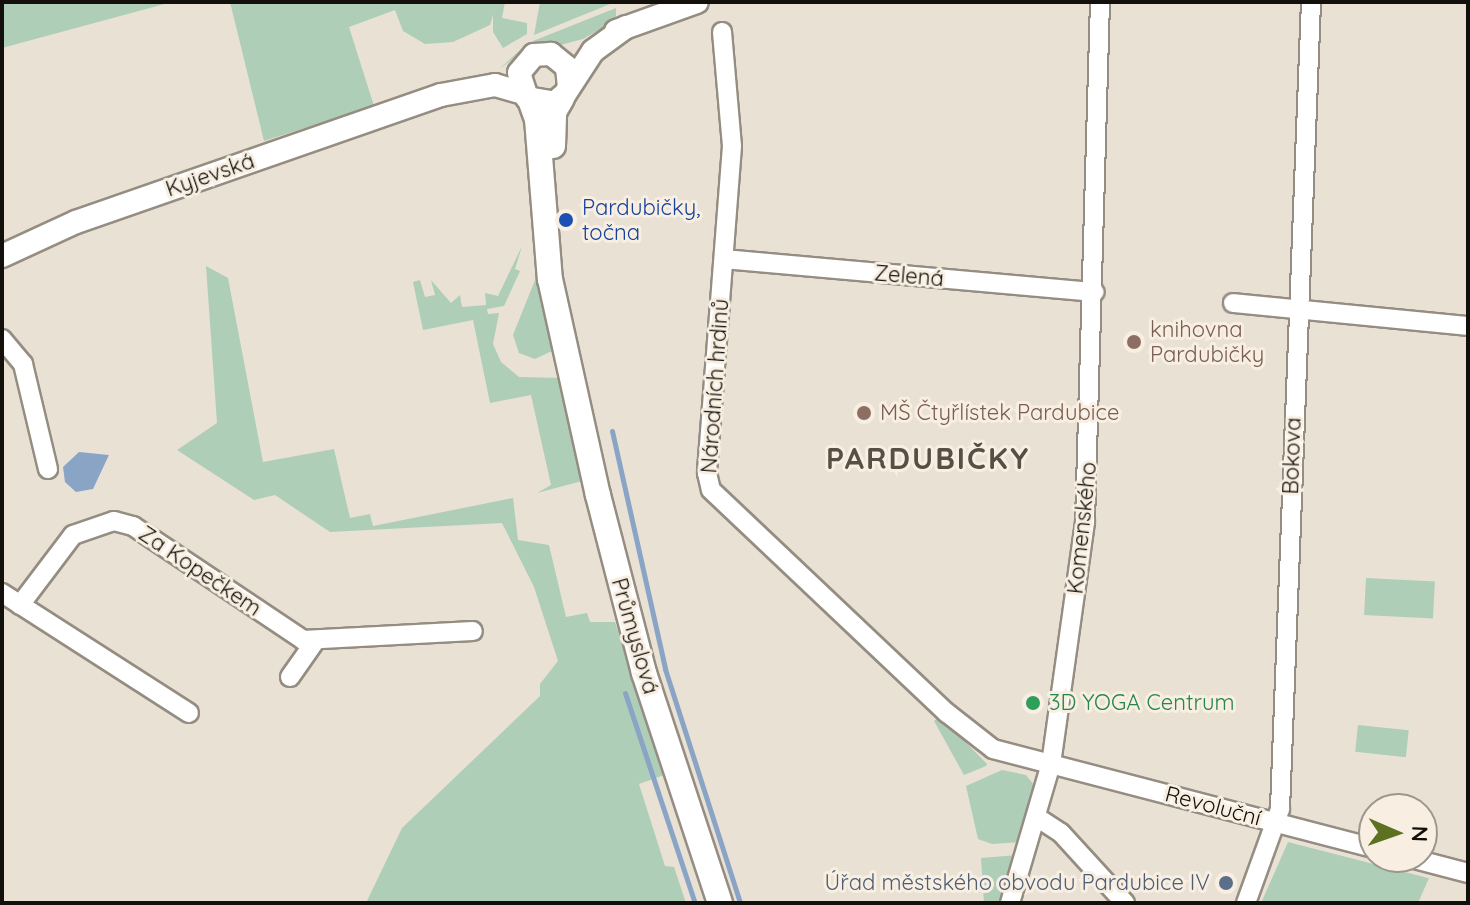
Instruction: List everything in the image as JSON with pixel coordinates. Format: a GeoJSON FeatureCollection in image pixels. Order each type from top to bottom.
{"type":"FeatureCollection","features":[{"type":"Feature","properties":{"kind":"main road","name":"Průmyslová"},"geometry":{"type":"LineString","coordinates":[[565,92],[553,118],[553,206],[570,363]]}},
{"type":"Feature","properties":{"kind":"main road","name":"Průmyslová"},"geometry":{"type":"LineString","coordinates":[[526,96],[537,119],[550,279],[644,673],[720,903]]}},
{"type":"Feature","properties":{"kind":"street","name":"Kyjevská"},"geometry":{"type":"LineString","coordinates":[[2,256],[76,222],[514,70],[537,56],[571,50],[697,2]]}},
{"type":"Feature","properties":{"kind":"street","name":"Komenského"},"geometry":{"type":"LineString","coordinates":[[1010,903],[1038,818],[1051,764],[1089,480],[1100,2]]}},
{"type":"Feature","properties":{"kind":"street","name":"Bokova"},"geometry":{"type":"LineString","coordinates":[[1246,903],[1278,824],[1311,2]]}},
{"type":"Feature","properties":{"kind":"street","name":"Kyjevská"},"geometry":{"type":"LineString","coordinates":[[565,92],[593,51],[626,27]]}},
{"type":"Feature","properties":{"kind":"street","name":"Národních hrdinů"},"geometry":{"type":"LineString","coordinates":[[722,32],[732,146],[708,485],[959,723],[1002,752],[1051,764]]}},
{"type":"Feature","properties":{"kind":"street"},"geometry":{"type":"LineString","coordinates":[[537,56],[567,67],[565,92],[544,104],[526,96],[519,73],[537,56]]}},
{"type":"Feature","properties":{"kind":"street","name":"Kyjevská"},"geometry":{"type":"LineString","coordinates":[[422,101],[484,86],[526,96]]}},
{"type":"Feature","properties":{"kind":"street","name":"Zelená"},"geometry":{"type":"LineString","coordinates":[[724,259],[1095,292]]}},
{"type":"Feature","properties":{"kind":"street"},"geometry":{"type":"LineString","coordinates":[[1233,303],[1468,326]]}},
{"type":"Feature","properties":{"kind":"street"},"geometry":{"type":"LineString","coordinates":[[2,339],[23,364],[48,469]]}},
{"type":"Feature","properties":{"kind":"street","name":"Za Kopečkem"},"geometry":{"type":"LineString","coordinates":[[20,605],[73,535],[97,523],[122,522],[303,640],[473,631]]}},
{"type":"Feature","properties":{"kind":"street"},"geometry":{"type":"LineString","coordinates":[[2,593],[189,713]]}},
{"type":"Feature","properties":{"kind":"street"},"geometry":{"type":"LineString","coordinates":[[290,677],[316,640]]}},
{"type":"Feature","properties":{"kind":"street","name":"Revoluční"},"geometry":{"type":"LineString","coordinates":[[1051,764],[1358,844]]}},
{"type":"Feature","properties":{"kind":"street"},"geometry":{"type":"LineString","coordinates":[[1038,818],[1061,833],[1125,903]]}},
{"type":"Feature","properties":{"kind":"street"},"geometry":{"type":"LineString","coordinates":[[1438,865],[1468,873]]}},
{"type":"Feature","properties":{"kind":"green space"},"geometry":{"type":"Polygon","coordinates":[[[2,2],[172,2],[2,48],[2,2]]]}},
{"type":"Feature","properties":{"kind":"green space"},"geometry":{"type":"Polygon","coordinates":[[[230,2],[505,2],[502,18],[527,23],[527,34],[503,48],[493,32],[493,15],[490,25],[453,42],[425,44],[403,31],[395,10],[349,27],[374,106],[264,141],[230,2]]]}},
{"type":"Feature","properties":{"kind":"green space"},"geometry":{"type":"Polygon","coordinates":[[[540,2],[615,2],[534,35],[540,2]]]}},
{"type":"Feature","properties":{"kind":"green space"},"geometry":{"type":"Polygon","coordinates":[[[616,8],[616,20],[583,39],[549,48],[536,42],[499,69],[528,43],[616,8]]]}},
{"type":"Feature","properties":{"kind":"green space"},"geometry":{"type":"Polygon","coordinates":[[[522,246],[515,269],[520,271],[504,306],[487,309],[488,314],[499,313],[493,344],[501,362],[519,377],[563,378],[582,481],[537,493],[551,485],[531,395],[490,403],[473,320],[423,330],[413,282],[420,280],[425,297],[435,295],[431,280],[451,303],[460,295],[462,307],[486,305],[485,293],[498,296],[522,246]]]}},
{"type":"Feature","properties":{"kind":"green space"},"geometry":{"type":"Polygon","coordinates":[[[206,266],[228,278],[263,462],[334,449],[350,518],[370,514],[373,526],[513,498],[518,540],[549,545],[566,617],[587,613],[590,622],[615,622],[664,775],[639,784],[665,866],[674,867],[686,903],[366,903],[402,828],[540,696],[540,684],[558,661],[534,587],[502,523],[330,532],[275,495],[254,500],[177,450],[217,423],[206,266]]]}},
{"type":"Feature","properties":{"kind":"green space"},"geometry":{"type":"Polygon","coordinates":[[[539,270],[554,350],[535,359],[519,353],[513,335],[539,270]]]}},
{"type":"Feature","properties":{"kind":"green space"},"geometry":{"type":"Polygon","coordinates":[[[1366,578],[1435,582],[1433,619],[1364,615],[1366,578]]]}},
{"type":"Feature","properties":{"kind":"green space"},"geometry":{"type":"Polygon","coordinates":[[[940,716],[986,766],[964,775],[934,721],[940,716]]]}},
{"type":"Feature","properties":{"kind":"green space"},"geometry":{"type":"Polygon","coordinates":[[[1358,725],[1409,730],[1406,757],[1355,752],[1358,725]]]}},
{"type":"Feature","properties":{"kind":"green space"},"geometry":{"type":"Polygon","coordinates":[[[1002,770],[1026,775],[1034,785],[1022,842],[992,844],[978,839],[966,786],[1002,770]]]}},
{"type":"Feature","properties":{"kind":"green space"},"geometry":{"type":"Polygon","coordinates":[[[1288,842],[1358,860],[1358,873],[1409,873],[1429,878],[1418,903],[1261,903],[1288,842]]]}},
{"type":"Feature","properties":{"kind":"green space"},"geometry":{"type":"Polygon","coordinates":[[[1017,855],[1003,903],[984,903],[981,858],[1017,855]]]}},
{"type":"Feature","properties":{"kind":"water"},"geometry":{"type":"Polygon","coordinates":[[[79,452],[109,455],[93,489],[76,492],[65,482],[63,467],[79,452]]]}},
{"type":"Feature","properties":{"kind":"waterway"},"geometry":{"type":"LineString","coordinates":[[612,431],[665,669],[740,903]]}},
{"type":"Feature","properties":{"kind":"waterway"},"geometry":{"type":"LineString","coordinates":[[625,693],[695,903]]}},
{"type":"Feature","properties":{"kind":"place","name":"Pardubičky, točna"},"geometry":{"type":"Point","coordinates":[566,220]}},
{"type":"Feature","properties":{"kind":"place","name":"knihovna Pardubičky"},"geometry":{"type":"Point","coordinates":[1134,342]}},
{"type":"Feature","properties":{"kind":"place","name":"MŠ Čtyřlístek Pardubice"},"geometry":{"type":"Point","coordinates":[864,413]}},
{"type":"Feature","properties":{"kind":"place","name":"3D YOGA Centrum"},"geometry":{"type":"Point","coordinates":[1033,703]}},
{"type":"Feature","properties":{"kind":"place","name":"Úřad městského obvodu Pardubice IV"},"geometry":{"type":"Point","coordinates":[1226,883]}},
{"type":"Feature","properties":{"kind":"district","name":"PARDUBIČKY"},"geometry":{"type":"Point","coordinates":[928,458]}}]}
